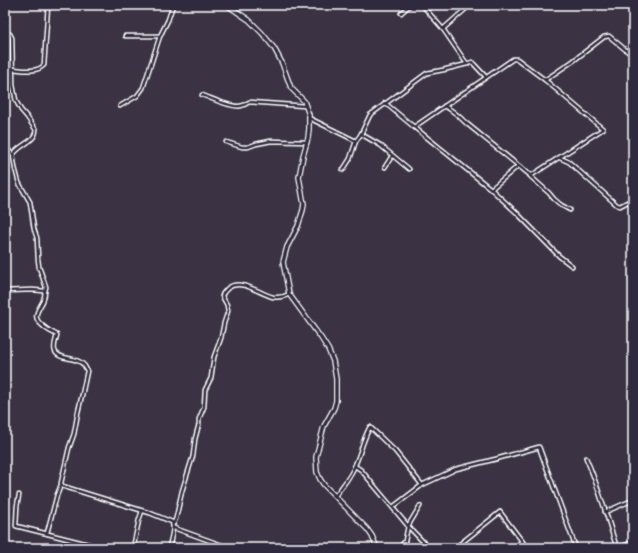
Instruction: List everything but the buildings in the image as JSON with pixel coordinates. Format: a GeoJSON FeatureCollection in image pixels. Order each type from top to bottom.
{"type":"FeatureCollection","features":[{"type":"Feature","properties":{"kind":"street"},"geometry":{"type":"LineString","coordinates":[[13,69],[36,70],[44,65],[48,5]]}},
{"type":"Feature","properties":{"kind":"street"},"geometry":{"type":"LineString","coordinates":[[120,106],[137,96],[143,88],[160,36],[173,5]]}},
{"type":"Feature","properties":{"kind":"street"},"geometry":{"type":"LineString","coordinates":[[226,5],[249,20],[274,48],[282,63],[291,88],[304,102],[309,118],[309,129],[300,177],[304,204],[303,210],[298,226],[287,247],[283,262],[289,294],[328,349],[333,361],[336,379],[336,401],[334,408],[324,426],[316,457],[317,472],[320,479],[334,497],[367,529],[377,548]]}},
{"type":"Feature","properties":{"kind":"street"},"geometry":{"type":"LineString","coordinates":[[401,13],[410,5]]}},
{"type":"Feature","properties":{"kind":"street"},"geometry":{"type":"LineString","coordinates":[[422,5],[443,29],[467,64]]}},
{"type":"Feature","properties":{"kind":"street"},"geometry":{"type":"LineString","coordinates":[[443,29],[469,6]]}},
{"type":"Feature","properties":{"kind":"street"},"geometry":{"type":"LineString","coordinates":[[5,32],[10,34],[12,38],[13,85],[17,103],[35,127],[36,132],[31,141],[17,150],[14,155],[15,168],[19,183],[30,202],[34,229],[37,238],[38,259],[46,287],[43,300],[36,315],[38,322],[57,335],[54,349],[55,352],[58,355],[80,362],[86,367],[87,371],[74,434],[47,533]]}},
{"type":"Feature","properties":{"kind":"street"},"geometry":{"type":"LineString","coordinates":[[125,36],[160,36]]}},
{"type":"Feature","properties":{"kind":"street"},"geometry":{"type":"LineString","coordinates":[[545,80],[604,37],[609,36],[633,56]]}},
{"type":"Feature","properties":{"kind":"street"},"geometry":{"type":"LineString","coordinates":[[414,127],[486,76],[513,59],[517,59],[545,80],[603,129],[530,176]]}},
{"type":"Feature","properties":{"kind":"street"},"geometry":{"type":"LineString","coordinates":[[343,170],[350,159],[356,141],[370,115],[427,73],[472,62],[486,76]]}},
{"type":"Feature","properties":{"kind":"street"},"geometry":{"type":"LineString","coordinates":[[202,95],[234,106],[242,106],[249,102],[305,106]]}},
{"type":"Feature","properties":{"kind":"street"},"geometry":{"type":"LineString","coordinates":[[385,103],[491,189],[559,256],[572,266]]}},
{"type":"Feature","properties":{"kind":"street"},"geometry":{"type":"LineString","coordinates":[[444,106],[457,114],[549,192],[561,206],[570,210]]}},
{"type":"Feature","properties":{"kind":"street"},"geometry":{"type":"LineString","coordinates":[[309,118],[356,141]]}},
{"type":"Feature","properties":{"kind":"street"},"geometry":{"type":"LineString","coordinates":[[361,134],[380,145],[409,169]]}},
{"type":"Feature","properties":{"kind":"street"},"geometry":{"type":"LineString","coordinates":[[226,142],[242,147],[248,147],[271,141],[307,142]]}},
{"type":"Feature","properties":{"kind":"street"},"geometry":{"type":"LineString","coordinates":[[5,146],[14,155]]}},
{"type":"Feature","properties":{"kind":"street"},"geometry":{"type":"LineString","coordinates":[[385,167],[392,156]]}},
{"type":"Feature","properties":{"kind":"street"},"geometry":{"type":"LineString","coordinates":[[560,158],[569,162],[617,206],[620,206],[633,198]]}},
{"type":"Feature","properties":{"kind":"street"},"geometry":{"type":"LineString","coordinates":[[491,189],[518,166]]}},
{"type":"Feature","properties":{"kind":"street"},"geometry":{"type":"LineString","coordinates":[[169,548],[182,491],[193,456],[199,419],[204,407],[205,390],[211,378],[214,357],[228,311],[227,305],[222,296],[223,293],[231,286],[238,285],[248,287],[273,297],[284,297],[289,294]]}},
{"type":"Feature","properties":{"kind":"street"},"geometry":{"type":"LineString","coordinates":[[5,291],[45,291]]}},
{"type":"Feature","properties":{"kind":"street"},"geometry":{"type":"LineString","coordinates":[[334,497],[347,481],[355,466],[370,427],[395,451],[422,485]]}},
{"type":"Feature","properties":{"kind":"street"},"geometry":{"type":"LineString","coordinates":[[393,507],[422,485],[456,469],[539,447],[576,548]]}},
{"type":"Feature","properties":{"kind":"street"},"geometry":{"type":"LineString","coordinates":[[586,458],[593,474],[618,548],[633,542]]}},
{"type":"Feature","properties":{"kind":"street"},"geometry":{"type":"LineString","coordinates":[[355,466],[429,548]]}},
{"type":"Feature","properties":{"kind":"street"},"geometry":{"type":"LineString","coordinates":[[61,485],[64,488],[150,513],[174,524]]}},
{"type":"Feature","properties":{"kind":"street"},"geometry":{"type":"LineString","coordinates":[[19,495],[16,526],[104,548]]}},
{"type":"Feature","properties":{"kind":"street"},"geometry":{"type":"LineString","coordinates":[[605,512],[633,500]]}},
{"type":"Feature","properties":{"kind":"street"},"geometry":{"type":"LineString","coordinates":[[398,548],[405,541],[408,526],[420,506]]}},
{"type":"Feature","properties":{"kind":"street"},"geometry":{"type":"LineString","coordinates":[[133,548],[142,511]]}},
{"type":"Feature","properties":{"kind":"street"},"geometry":{"type":"LineString","coordinates":[[455,548],[500,512],[528,548]]}},
{"type":"Feature","properties":{"kind":"street"},"geometry":{"type":"LineString","coordinates":[[174,528],[230,548]]}},
{"type":"Feature","properties":{"kind":"street"},"geometry":{"type":"LineString","coordinates":[[515,548],[522,541]]}},
{"type":"Feature","properties":{"kind":"street"},"geometry":{"type":"LineString","coordinates":[[87,548],[89,544]]}}]}
